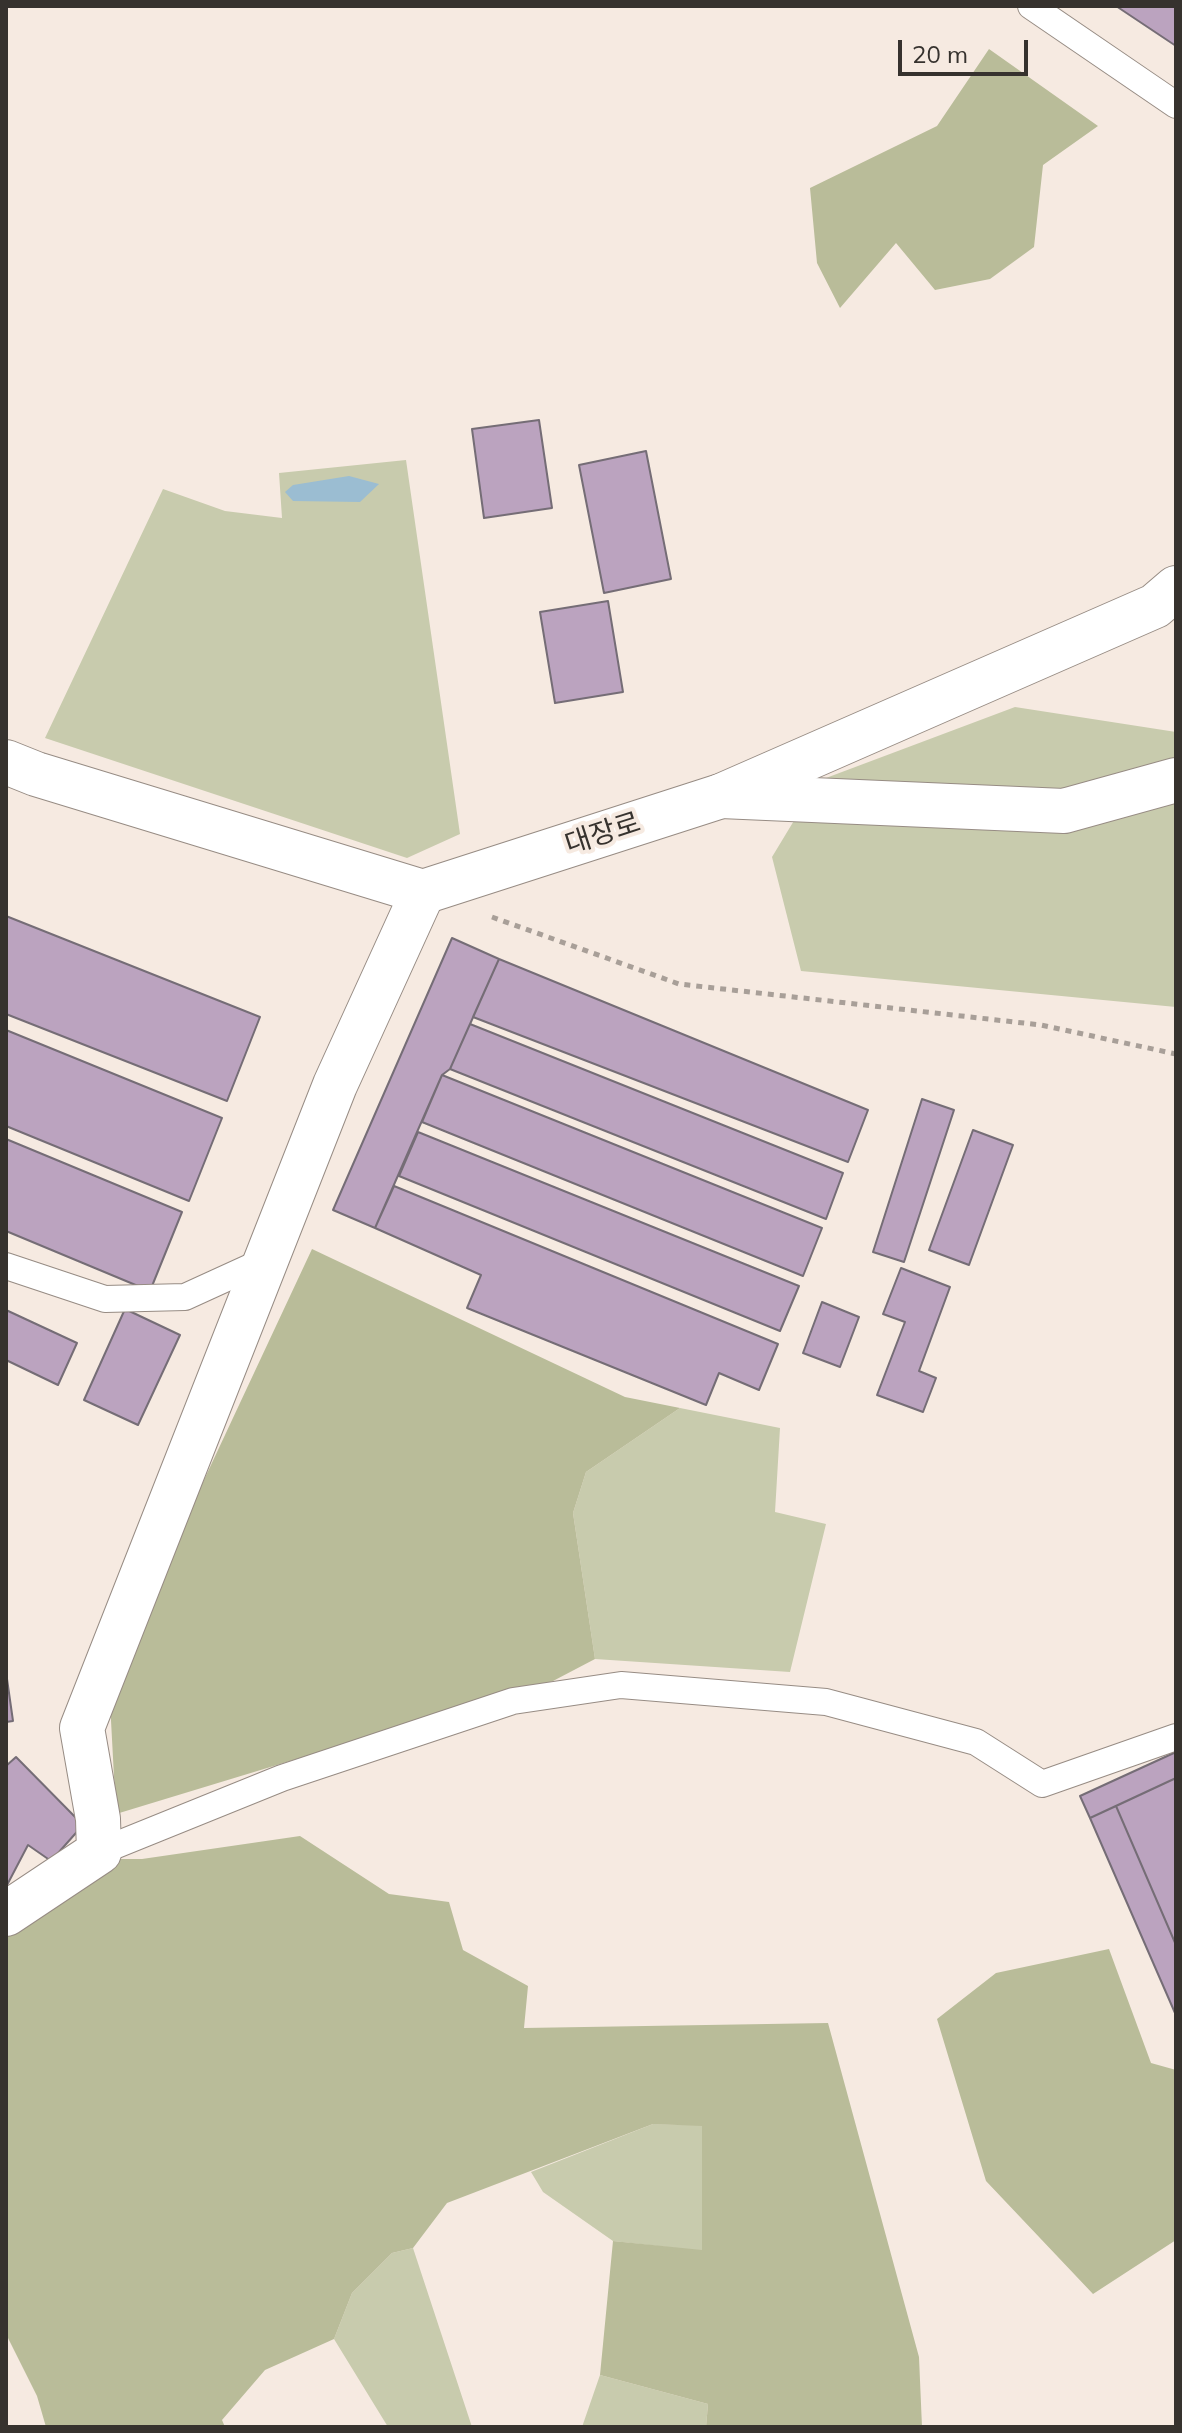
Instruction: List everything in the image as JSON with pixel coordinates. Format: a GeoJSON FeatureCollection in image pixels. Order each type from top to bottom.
{"type":"FeatureCollection","features":[{"type":"Feature","properties":{"kind":"street","name":"대장로"},"geometry":{"type":"LineString","coordinates":[[423,892],[721,796],[1155,606],[1176,588]]}},
{"type":"Feature","properties":{"kind":"street"},"geometry":{"type":"LineString","coordinates":[[6,762],[36,774],[423,892],[335,1085],[82,1728],[98,1819],[99,1852],[6,1914]]}},
{"type":"Feature","properties":{"kind":"street"},"geometry":{"type":"LineString","coordinates":[[721,796],[1064,811],[1176,780]]}},
{"type":"Feature","properties":{"kind":"lane"},"geometry":{"type":"LineString","coordinates":[[1031,6],[1176,105]]}},
{"type":"Feature","properties":{"kind":"lane"},"geometry":{"type":"LineString","coordinates":[[6,1266],[105,1299],[185,1297],[266,1260]]}},
{"type":"Feature","properties":{"kind":"lane"},"geometry":{"type":"LineString","coordinates":[[99,1852],[282,1778],[513,1701],[621,1685],[826,1702],[976,1742],[1042,1784],[1176,1737]]}},
{"type":"Feature","properties":{"kind":"path"},"geometry":{"type":"LineString","coordinates":[[423,892],[679,984],[1041,1025],[1176,1054]]}},
{"type":"Feature","properties":{"kind":"green space"},"geometry":{"type":"Polygon","coordinates":[[[989,49],[1098,126],[1043,165],[1034,247],[990,279],[935,290],[896,243],[840,308],[817,263],[810,188],[937,126],[989,49]]]}},
{"type":"Feature","properties":{"kind":"green space"},"geometry":{"type":"Polygon","coordinates":[[[406,460],[460,834],[407,858],[45,738],[163,489],[225,511],[282,518],[279,473],[406,460]]]}},
{"type":"Feature","properties":{"kind":"green space"},"geometry":{"type":"Polygon","coordinates":[[[1015,707],[1176,732],[1176,1007],[801,971],[772,857],[818,781],[1015,707]]]}},
{"type":"Feature","properties":{"kind":"green space"},"geometry":{"type":"Polygon","coordinates":[[[312,1249],[625,1397],[680,1408],[586,1472],[573,1513],[595,1659],[553,1681],[116,1814],[109,1683],[312,1249]]]}},
{"type":"Feature","properties":{"kind":"green space"},"geometry":{"type":"Polygon","coordinates":[[[680,1408],[780,1428],[775,1512],[826,1524],[790,1672],[595,1659],[573,1513],[586,1472],[680,1408]]]}},
{"type":"Feature","properties":{"kind":"green space"},"geometry":{"type":"Polygon","coordinates":[[[300,1836],[389,1894],[449,1902],[463,1950],[528,1986],[524,2028],[828,2023],[919,2357],[922,2427],[706,2427],[708,2404],[600,2375],[613,2241],[702,2250],[702,2126],[653,2124],[447,2203],[413,2248],[392,2253],[352,2293],[334,2339],[265,2370],[222,2420],[225,2427],[46,2427],[37,2396],[6,2334],[6,1925],[116,1859],[142,1859],[300,1836]]]}},
{"type":"Feature","properties":{"kind":"green space"},"geometry":{"type":"Polygon","coordinates":[[[1109,1949],[1151,2063],[1176,2070],[1176,2240],[1093,2294],[986,2181],[937,2019],[996,1973],[1109,1949]]]}},
{"type":"Feature","properties":{"kind":"green space"},"geometry":{"type":"Polygon","coordinates":[[[653,2124],[702,2125],[702,2251],[613,2241],[543,2192],[531,2172],[653,2124]]]}},
{"type":"Feature","properties":{"kind":"green space"},"geometry":{"type":"Polygon","coordinates":[[[413,2248],[472,2427],[388,2427],[334,2339],[352,2293],[392,2253],[413,2248]]]}},
{"type":"Feature","properties":{"kind":"green space"},"geometry":{"type":"Polygon","coordinates":[[[600,2375],[708,2404],[706,2427],[582,2427],[600,2375]]]}},
{"type":"Feature","properties":{"kind":"water"},"geometry":{"type":"Polygon","coordinates":[[[349,476],[379,484],[360,502],[293,501],[285,492],[293,485],[349,476]]]}},
{"type":"Feature","properties":{"kind":"building"},"geometry":{"type":"Polygon","coordinates":[[[1116,6],[1176,6],[1176,46],[1116,6]]]}},
{"type":"Feature","properties":{"kind":"building"},"geometry":{"type":"Polygon","coordinates":[[[539,420],[552,508],[484,518],[472,429],[539,420]]]}},
{"type":"Feature","properties":{"kind":"building"},"geometry":{"type":"Polygon","coordinates":[[[646,451],[671,579],[604,593],[579,465],[646,451]]]}},
{"type":"Feature","properties":{"kind":"building"},"geometry":{"type":"Polygon","coordinates":[[[608,601],[623,692],[555,703],[540,612],[608,601]]]}},
{"type":"Feature","properties":{"kind":"building"},"geometry":{"type":"Polygon","coordinates":[[[6,916],[260,1017],[227,1101],[6,1014],[6,916]]]}},
{"type":"Feature","properties":{"kind":"building"},"geometry":{"type":"Polygon","coordinates":[[[452,938],[499,959],[450,1069],[442,1075],[375,1228],[333,1210],[452,938]]]}},
{"type":"Feature","properties":{"kind":"building"},"geometry":{"type":"Polygon","coordinates":[[[499,959],[868,1110],[848,1162],[473,1017],[499,959]]]}},
{"type":"Feature","properties":{"kind":"building"},"geometry":{"type":"Polygon","coordinates":[[[470,1024],[843,1173],[826,1219],[450,1069],[470,1024]]]}},
{"type":"Feature","properties":{"kind":"building"},"geometry":{"type":"Polygon","coordinates":[[[6,1030],[222,1118],[189,1201],[6,1126],[6,1030]]]}},
{"type":"Feature","properties":{"kind":"building"},"geometry":{"type":"Polygon","coordinates":[[[442,1075],[822,1228],[803,1276],[422,1122],[442,1075]]]}},
{"type":"Feature","properties":{"kind":"building"},"geometry":{"type":"Polygon","coordinates":[[[922,1099],[954,1110],[904,1262],[873,1252],[922,1099]]]}},
{"type":"Feature","properties":{"kind":"building"},"geometry":{"type":"Polygon","coordinates":[[[973,1130],[1013,1145],[969,1265],[929,1250],[973,1130]]]}},
{"type":"Feature","properties":{"kind":"building"},"geometry":{"type":"Polygon","coordinates":[[[418,1132],[799,1286],[780,1331],[399,1176],[418,1132]]]}},
{"type":"Feature","properties":{"kind":"building"},"geometry":{"type":"Polygon","coordinates":[[[6,1139],[182,1212],[150,1291],[6,1231],[6,1139]]]}},
{"type":"Feature","properties":{"kind":"building"},"geometry":{"type":"Polygon","coordinates":[[[394,1186],[778,1344],[759,1390],[719,1373],[706,1405],[467,1308],[481,1275],[375,1228],[394,1186]]]}},
{"type":"Feature","properties":{"kind":"building"},"geometry":{"type":"Polygon","coordinates":[[[901,1268],[950,1287],[919,1371],[936,1378],[923,1412],[877,1395],[905,1322],[883,1314],[901,1268]]]}},
{"type":"Feature","properties":{"kind":"building"},"geometry":{"type":"Polygon","coordinates":[[[822,1302],[859,1317],[840,1367],[803,1353],[822,1302]]]}},
{"type":"Feature","properties":{"kind":"building"},"geometry":{"type":"Polygon","coordinates":[[[125,1309],[180,1335],[138,1425],[84,1400],[125,1309]]]}},
{"type":"Feature","properties":{"kind":"building"},"geometry":{"type":"Polygon","coordinates":[[[6,1310],[77,1343],[58,1385],[6,1360],[6,1310]]]}},
{"type":"Feature","properties":{"kind":"building"},"geometry":{"type":"Polygon","coordinates":[[[6,1672],[13,1721],[6,1722],[6,1672]]]}},
{"type":"Feature","properties":{"kind":"building"},"geometry":{"type":"Polygon","coordinates":[[[1176,1752],[1176,1778],[1090,1818],[1080,1796],[1176,1752]]]}},
{"type":"Feature","properties":{"kind":"building"},"geometry":{"type":"Polygon","coordinates":[[[16,1757],[83,1825],[51,1861],[28,1845],[6,1887],[6,1766],[16,1757]]]}},
{"type":"Feature","properties":{"kind":"building"},"geometry":{"type":"Polygon","coordinates":[[[1176,1778],[1176,1945],[1116,1806],[1176,1778]]]}},
{"type":"Feature","properties":{"kind":"building"},"geometry":{"type":"Polygon","coordinates":[[[1116,1806],[1176,1945],[1175,2013],[1090,1818],[1116,1806]]]}}]}
